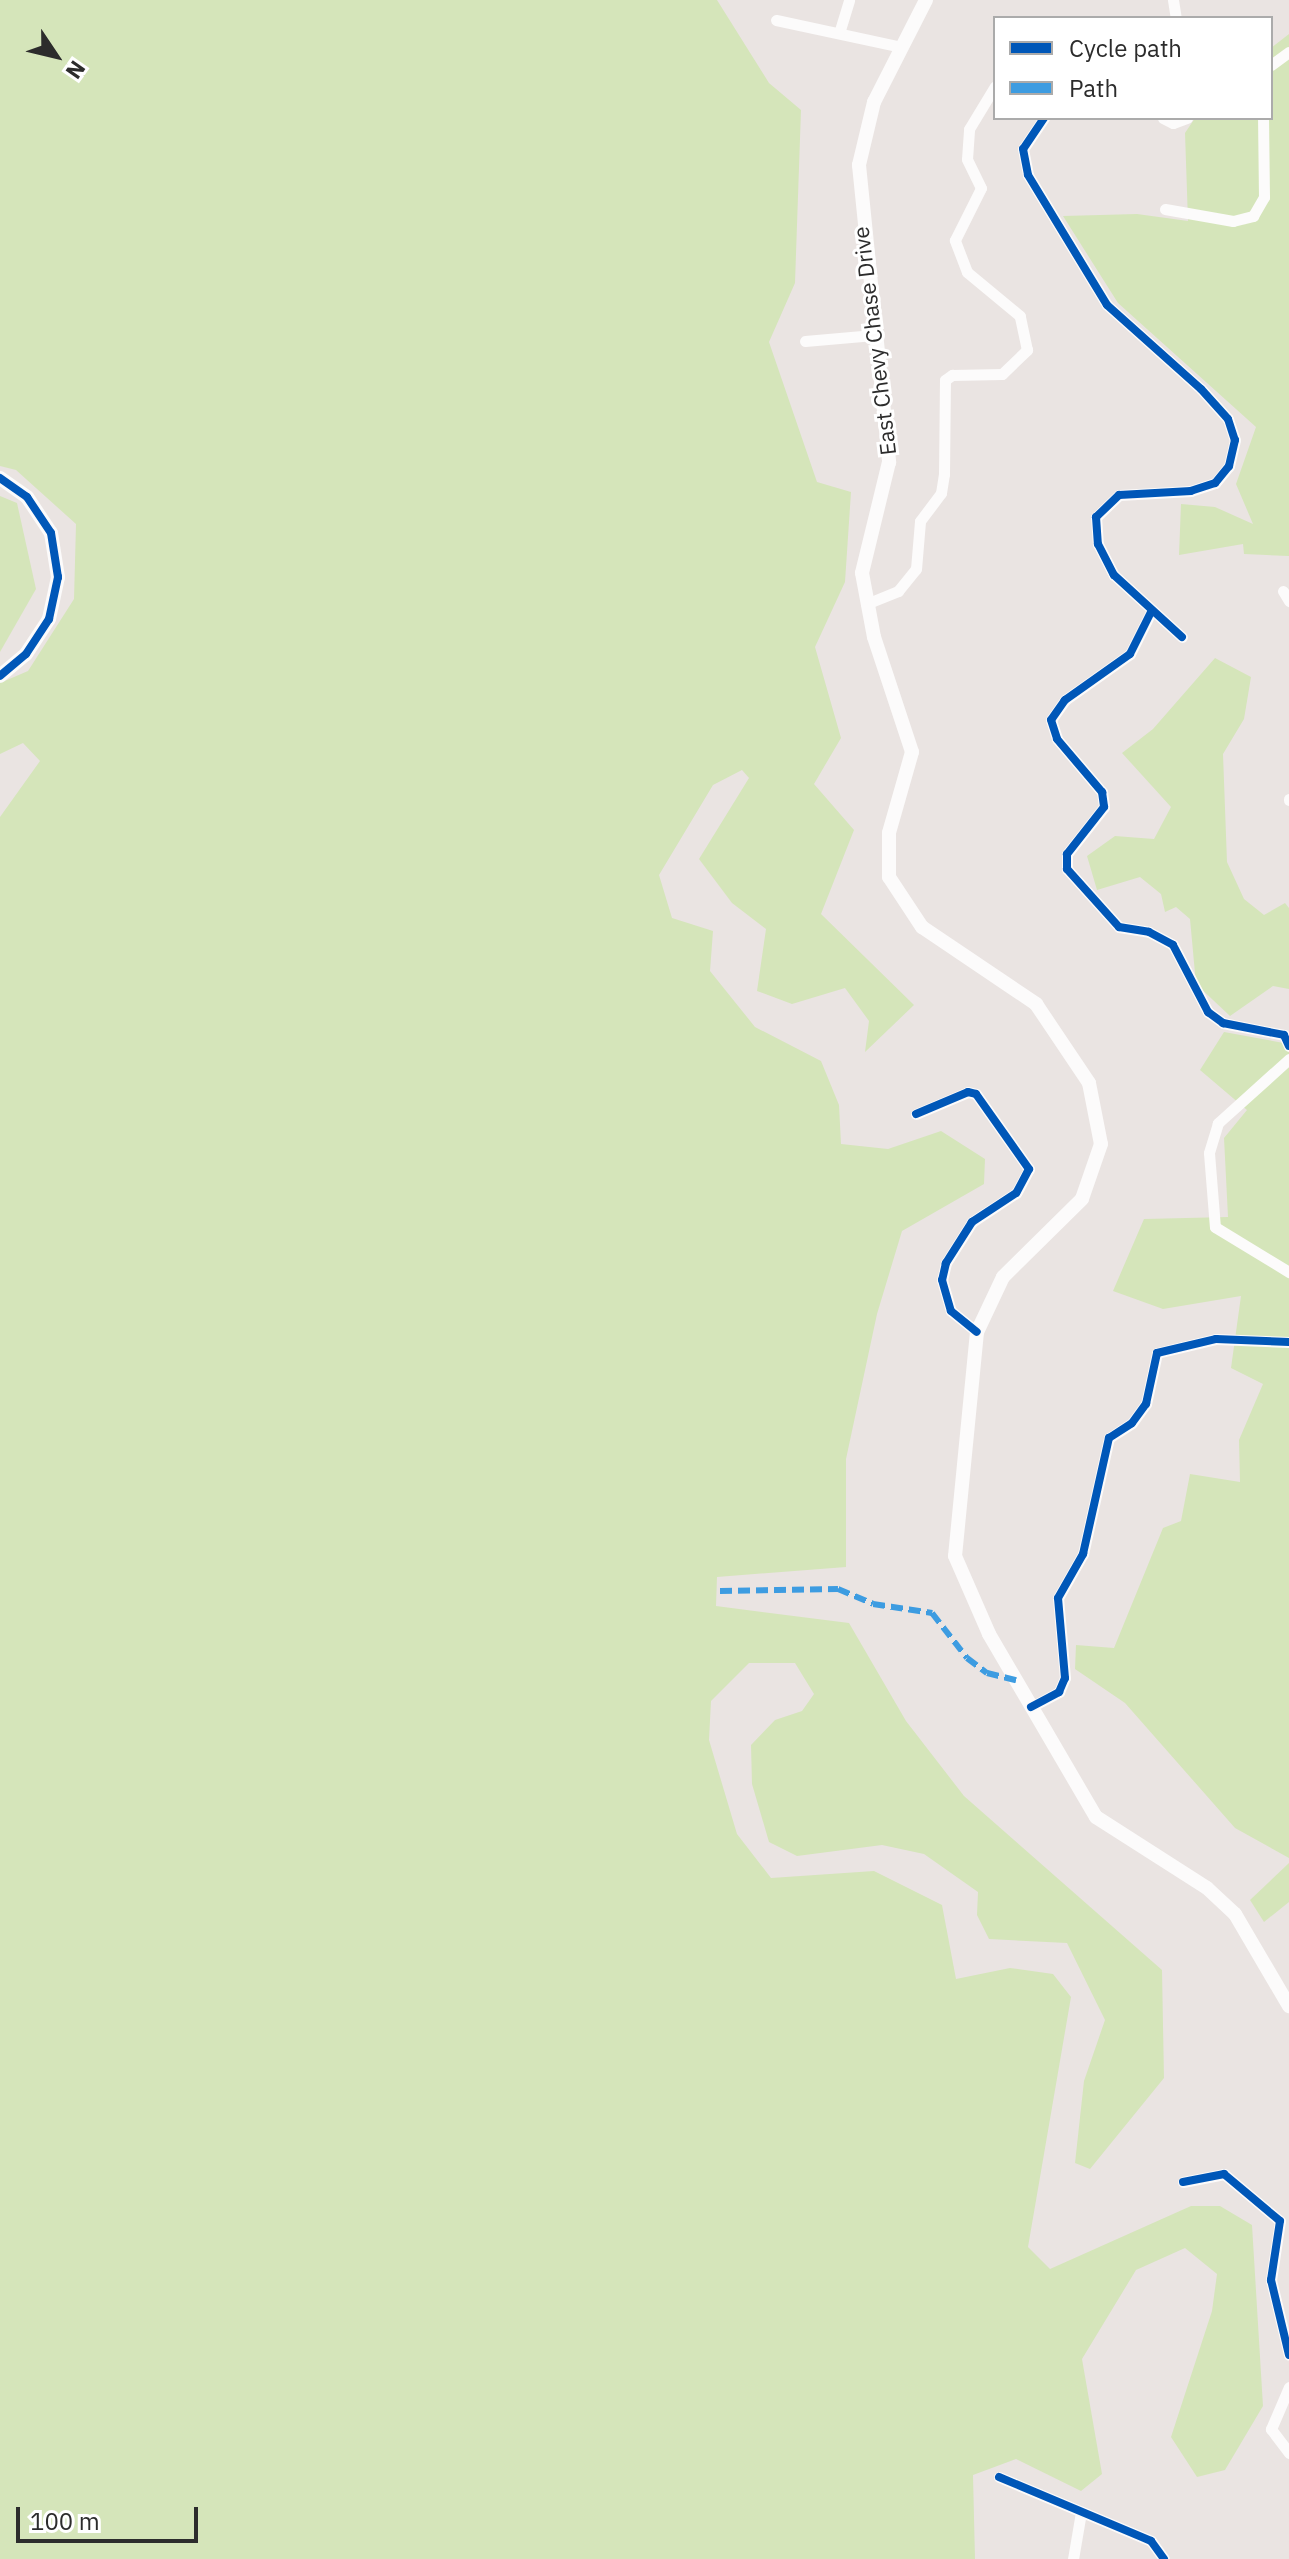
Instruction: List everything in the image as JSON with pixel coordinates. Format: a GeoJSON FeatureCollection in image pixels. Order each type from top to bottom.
{"type":"FeatureCollection","features":[{"type":"Feature","properties":{"kind":"main road","name":"East Chevy Chase Drive"},"geometry":{"type":"LineString","coordinates":[[926,0],[874,102],[859,165],[889,462],[862,573],[866,604],[912,752],[889,833],[889,877],[922,927],[1036,1004],[1089,1083],[1098,1109],[1101,1144],[1082,1199],[1003,1277],[977,1332],[955,1556],[1031,1707],[1096,1817],[1207,1888],[1235,1914],[1289,2006]]}},
{"type":"Feature","properties":{"kind":"main road"},"geometry":{"type":"LineString","coordinates":[[0,478],[41,516],[51,533],[58,577],[49,619],[26,654],[0,676]]}},
{"type":"Feature","properties":{"kind":"street"},"geometry":{"type":"LineString","coordinates":[[840,30],[849,0]]}},
{"type":"Feature","properties":{"kind":"street"},"geometry":{"type":"LineString","coordinates":[[776,20],[840,30],[902,47]]}},
{"type":"Feature","properties":{"kind":"street"},"geometry":{"type":"LineString","coordinates":[[866,604],[898,591],[916,569],[920,521],[941,493],[944,474],[945,380],[952,375],[1002,374],[1027,350],[1020,316],[967,272],[955,240],[981,188],[967,159],[969,129],[993,89]]}},
{"type":"Feature","properties":{"kind":"street"},"geometry":{"type":"LineString","coordinates":[[1043,120],[1023,149],[1028,175],[1107,305],[1201,389],[1228,419],[1235,440],[1229,466],[1215,483],[1191,491],[1119,495],[1096,517],[1098,544],[1114,575],[1151,612],[1182,637]]}},
{"type":"Feature","properties":{"kind":"street"},"geometry":{"type":"LineString","coordinates":[[1165,209],[1233,221],[1253,216],[1264,197],[1263,120]]}},
{"type":"Feature","properties":{"kind":"street"},"geometry":{"type":"LineString","coordinates":[[805,341],[874,335]]}},
{"type":"Feature","properties":{"kind":"street"},"geometry":{"type":"LineString","coordinates":[[1151,612],[1130,654],[1065,700],[1051,720],[1057,739],[1102,792],[1104,807],[1067,854],[1067,869],[1119,927],[1149,932],[1173,945],[1208,1012],[1223,1023],[1284,1035],[1289,1046]]}},
{"type":"Feature","properties":{"kind":"street"},"geometry":{"type":"LineString","coordinates":[[1289,1059],[1218,1123],[1209,1153],[1215,1227],[1289,1272]]}},
{"type":"Feature","properties":{"kind":"street"},"geometry":{"type":"LineString","coordinates":[[916,1114],[968,1092],[976,1094],[1029,1169],[1016,1193],[972,1222],[946,1263],[942,1280],[951,1311],[977,1332]]}},
{"type":"Feature","properties":{"kind":"street"},"geometry":{"type":"LineString","coordinates":[[1031,1707],[1059,1692],[1065,1678],[1058,1598],[1083,1554],[1109,1438],[1132,1423],[1146,1404],[1157,1353],[1216,1339],[1289,1342]]}},
{"type":"Feature","properties":{"kind":"street"},"geometry":{"type":"LineString","coordinates":[[1183,2182],[1224,2174],[1280,2221],[1271,2280],[1289,2355]]}},
{"type":"Feature","properties":{"kind":"street"},"geometry":{"type":"LineString","coordinates":[[1289,2387],[1271,2429],[1289,2453]]}},
{"type":"Feature","properties":{"kind":"street"},"geometry":{"type":"LineString","coordinates":[[999,2477],[1151,2541],[1164,2559]]}},
{"type":"Feature","properties":{"kind":"street"},"geometry":{"type":"LineString","coordinates":[[1073,2559],[1081,2512]]}},
{"type":"Feature","properties":{"kind":"green space"},"geometry":{"type":"Polygon","coordinates":[[[0,0],[717,0],[769,83],[801,110],[795,283],[769,342],[817,482],[851,492],[845,582],[815,647],[841,738],[814,784],[854,830],[821,914],[914,1005],[865,1052],[869,1021],[845,988],[792,1004],[757,991],[766,929],[732,903],[699,859],[749,778],[742,770],[713,785],[659,875],[672,918],[713,931],[710,971],[755,1027],[821,1061],[839,1105],[841,1144],[888,1149],[941,1131],[985,1159],[984,1184],[902,1231],[877,1314],[846,1459],[846,1567],[717,1577],[716,1606],[849,1623],[906,1721],[964,1796],[1162,1970],[1164,2078],[1090,2169],[1075,2163],[1084,2081],[1105,2020],[1067,1943],[989,1939],[977,1915],[978,1892],[924,1854],[882,1845],[797,1856],[769,1842],[752,1784],[751,1745],[775,1720],[802,1711],[814,1694],[795,1663],[749,1663],[711,1701],[709,1740],[737,1834],[771,1878],[874,1871],[942,1905],[956,1979],[1010,1968],[1053,1974],[1071,1997],[1028,2247],[1050,2269],[1191,2206],[1220,2206],[1252,2225],[1263,2406],[1225,2470],[1197,2477],[1171,2437],[1212,2311],[1217,2274],[1185,2248],[1136,2270],[1082,2359],[1102,2474],[1081,2491],[1016,2459],[973,2475],[975,2559],[0,2559],[0,817],[40,761],[23,743],[0,754],[0,683],[28,671],[74,599],[76,524],[16,470],[0,466],[0,0]]]}},
{"type":"Feature","properties":{"kind":"green space"},"geometry":{"type":"Polygon","coordinates":[[[1289,34],[1289,556],[1244,554],[1243,544],[1179,555],[1181,504],[1215,507],[1253,524],[1236,484],[1256,427],[1118,303],[1063,216],[1137,214],[1188,221],[1185,133],[1194,120],[1273,120],[1273,46],[1289,34]]]}},
{"type":"Feature","properties":{"kind":"green space"},"geometry":{"type":"Polygon","coordinates":[[[0,496],[17,503],[36,589],[0,652],[0,496]]]}},
{"type":"Feature","properties":{"kind":"green space"},"geometry":{"type":"Polygon","coordinates":[[[1215,658],[1251,677],[1244,719],[1223,754],[1227,862],[1244,899],[1264,915],[1285,903],[1289,908],[1289,989],[1273,986],[1230,1016],[1196,984],[1190,919],[1176,907],[1165,912],[1161,894],[1140,877],[1097,890],[1087,856],[1115,836],[1154,839],[1171,807],[1122,753],[1153,729],[1215,658]]]}},
{"type":"Feature","properties":{"kind":"green space"},"geometry":{"type":"Polygon","coordinates":[[[1224,1032],[1289,1044],[1289,1858],[1235,1828],[1125,1703],[1075,1669],[1076,1645],[1114,1648],[1163,1528],[1181,1521],[1190,1474],[1240,1482],[1239,1440],[1263,1384],[1231,1368],[1241,1296],[1163,1309],[1113,1291],[1144,1219],[1228,1217],[1224,1138],[1247,1110],[1200,1070],[1224,1032]]]}},
{"type":"Feature","properties":{"kind":"green space"},"geometry":{"type":"Polygon","coordinates":[[[1289,1863],[1289,1902],[1264,1922],[1250,1900],[1289,1863]]]}},
{"type":"Feature","properties":{"kind":"marked path"},"geometry":{"type":"LineString","coordinates":[[720,1591],[838,1589],[873,1604],[932,1613],[967,1658],[987,1673],[1016,1680]]}},
{"type":"Feature","properties":{"kind":"cycle path"},"geometry":{"type":"LineString","coordinates":[[1043,120],[1023,149],[1028,175],[1107,305],[1201,389],[1228,419],[1235,440],[1229,466],[1215,483],[1191,491],[1119,495],[1096,517],[1098,544],[1114,575],[1182,637]]}},
{"type":"Feature","properties":{"kind":"cycle path"},"geometry":{"type":"LineString","coordinates":[[0,478],[27,497],[51,533],[58,577],[49,619],[26,654],[0,676]]}},
{"type":"Feature","properties":{"kind":"cycle path"},"geometry":{"type":"LineString","coordinates":[[1151,612],[1130,654],[1065,700],[1051,720],[1057,739],[1102,792],[1104,807],[1067,854],[1067,869],[1119,927],[1149,932],[1173,945],[1208,1012],[1223,1023],[1284,1035],[1289,1046]]}},
{"type":"Feature","properties":{"kind":"cycle path"},"geometry":{"type":"LineString","coordinates":[[916,1114],[968,1092],[976,1094],[1029,1169],[1016,1193],[972,1222],[946,1263],[942,1280],[951,1311],[977,1332]]}},
{"type":"Feature","properties":{"kind":"cycle path"},"geometry":{"type":"LineString","coordinates":[[1031,1707],[1059,1692],[1065,1678],[1058,1598],[1083,1554],[1109,1438],[1132,1423],[1146,1404],[1157,1353],[1216,1339],[1289,1342]]}},
{"type":"Feature","properties":{"kind":"cycle path"},"geometry":{"type":"LineString","coordinates":[[1183,2182],[1224,2174],[1280,2221],[1271,2280],[1289,2355]]}},
{"type":"Feature","properties":{"kind":"cycle path"},"geometry":{"type":"LineString","coordinates":[[999,2477],[1151,2541],[1164,2559]]}}]}
